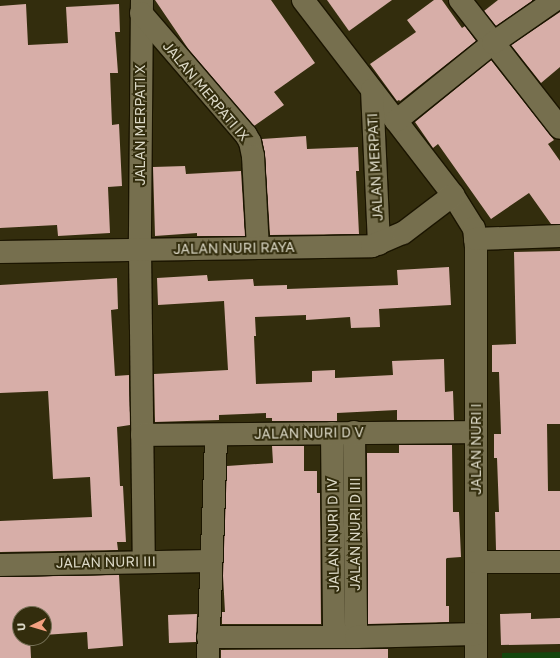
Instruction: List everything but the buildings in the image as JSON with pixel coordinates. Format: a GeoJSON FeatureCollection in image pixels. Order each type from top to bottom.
{"type":"FeatureCollection","features":[{"type":"Feature","properties":{"kind":"street","name":"JALAN NURI I"},"geometry":{"type":"LineString","coordinates":[[303,0],[453,196],[474,228],[476,658]]}},
{"type":"Feature","properties":{"kind":"street"},"geometry":{"type":"LineString","coordinates":[[460,0],[560,128]]}},
{"type":"Feature","properties":{"kind":"street"},"geometry":{"type":"LineString","coordinates":[[396,121],[493,43],[555,0]]}},
{"type":"Feature","properties":{"kind":"street","name":"JALAN MERPATI IX"},"geometry":{"type":"LineString","coordinates":[[141,6],[250,142],[253,156],[258,248]]}},
{"type":"Feature","properties":{"kind":"street","name":"JALAN MERPATI X"},"geometry":{"type":"LineString","coordinates":[[141,6],[140,250],[144,561]]}},
{"type":"Feature","properties":{"kind":"street","name":"JALAN MERPATI"},"geometry":{"type":"LineString","coordinates":[[372,90],[379,244]]}},
{"type":"Feature","properties":{"kind":"street","name":"JALAN NURI RAYA"},"geometry":{"type":"LineString","coordinates":[[0,252],[372,246],[403,233],[453,196]]}},
{"type":"Feature","properties":{"kind":"street"},"geometry":{"type":"LineString","coordinates":[[475,239],[560,236]]}},
{"type":"Feature","properties":{"kind":"street","name":"JALAN NURI D V"},"geometry":{"type":"LineString","coordinates":[[142,436],[354,432],[476,432]]}},
{"type":"Feature","properties":{"kind":"street","name":"JALAN NURI D III"},"geometry":{"type":"LineString","coordinates":[[354,432],[356,637]]}},
{"type":"Feature","properties":{"kind":"street","name":"JALAN NURI D IV"},"geometry":{"type":"LineString","coordinates":[[332,433],[334,637]]}},
{"type":"Feature","properties":{"kind":"street"},"geometry":{"type":"LineString","coordinates":[[216,435],[208,648],[334,637],[476,634]]}},
{"type":"Feature","properties":{"kind":"street","name":"JALAN NURI III"},"geometry":{"type":"LineString","coordinates":[[0,564],[211,561]]}},
{"type":"Feature","properties":{"kind":"street"},"geometry":{"type":"LineString","coordinates":[[476,562],[560,562]]}},
{"type":"Feature","properties":{"kind":"green space"},"geometry":{"type":"Polygon","coordinates":[[[560,652],[560,658],[502,658],[502,653],[560,652]]]}}]}
